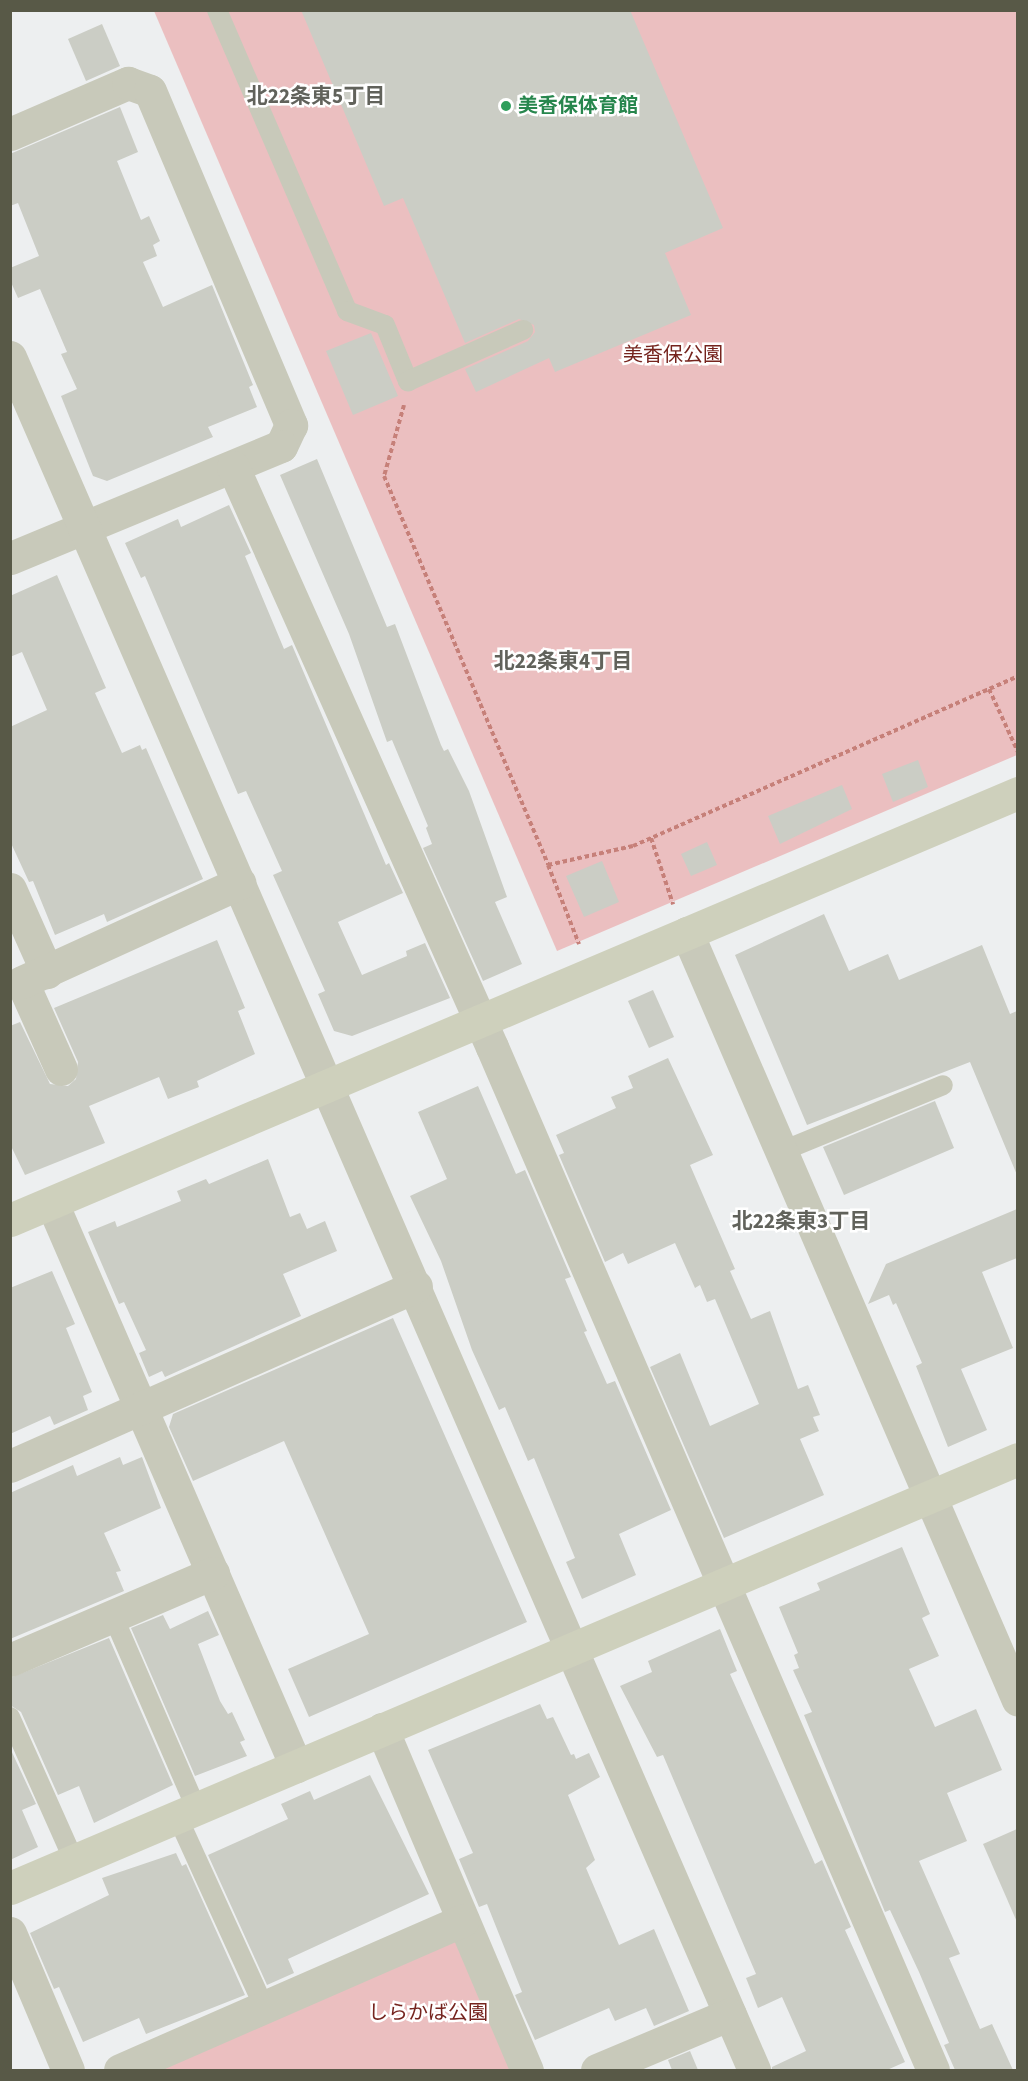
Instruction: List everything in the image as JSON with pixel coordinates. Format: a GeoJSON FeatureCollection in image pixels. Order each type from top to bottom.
{"type":"FeatureCollection","features":[{"type":"Feature","properties":{"kind":"street"},"geometry":{"type":"LineString","coordinates":[[10,134],[128,83],[150,91],[291,425],[281,446],[10,558]]}},
{"type":"Feature","properties":{"kind":"street"},"geometry":{"type":"LineString","coordinates":[[10,357],[573,1647],[754,2070]]}},
{"type":"Feature","properties":{"kind":"street"},"geometry":{"type":"LineString","coordinates":[[233,467],[481,1020],[933,2070]]}},
{"type":"Feature","properties":{"kind":"street"},"geometry":{"type":"LineString","coordinates":[[10,1221],[481,1020],[681,921],[1017,793]]}},
{"type":"Feature","properties":{"kind":"street"},"geometry":{"type":"LineString","coordinates":[[61,1069],[22,982],[239,883]]}},
{"type":"Feature","properties":{"kind":"street"},"geometry":{"type":"LineString","coordinates":[[10,889],[47,972]]}},
{"type":"Feature","properties":{"kind":"street"},"geometry":{"type":"LineString","coordinates":[[681,921],[1017,1700]]}},
{"type":"Feature","properties":{"kind":"street"},"geometry":{"type":"LineString","coordinates":[[52,1203],[143,1408],[296,1766]]}},
{"type":"Feature","properties":{"kind":"street"},"geometry":{"type":"LineString","coordinates":[[10,1466],[416,1286]]}},
{"type":"Feature","properties":{"kind":"street"},"geometry":{"type":"LineString","coordinates":[[10,1888],[1017,1459]]}},
{"type":"Feature","properties":{"kind":"street"},"geometry":{"type":"LineString","coordinates":[[10,1660],[213,1573]]}},
{"type":"Feature","properties":{"kind":"street"},"geometry":{"type":"LineString","coordinates":[[381,1729],[527,2070]]}},
{"type":"Feature","properties":{"kind":"street"},"geometry":{"type":"LineString","coordinates":[[120,2070],[463,1920]]}},
{"type":"Feature","properties":{"kind":"street"},"geometry":{"type":"LineString","coordinates":[[10,1934],[68,2070]]}},
{"type":"Feature","properties":{"kind":"street"},"geometry":{"type":"LineString","coordinates":[[597,2070],[730,2014]]}},
{"type":"Feature","properties":{"kind":"lane"},"geometry":{"type":"LineString","coordinates":[[217,10],[347,311],[385,325],[408,381],[523,330]]}},
{"type":"Feature","properties":{"kind":"lane"},"geometry":{"type":"LineString","coordinates":[[780,1152],[943,1085]]}},
{"type":"Feature","properties":{"kind":"lane"},"geometry":{"type":"LineString","coordinates":[[113,1616],[264,2007]]}},
{"type":"Feature","properties":{"kind":"lane"},"geometry":{"type":"LineString","coordinates":[[10,1717],[74,1861]]}},
{"type":"Feature","properties":{"kind":"path"},"geometry":{"type":"LineString","coordinates":[[408,381],[403,417],[384,476],[581,947]]}},
{"type":"Feature","properties":{"kind":"path"},"geometry":{"type":"LineString","coordinates":[[548,865],[633,846],[1017,676]]}},
{"type":"Feature","properties":{"kind":"path"},"geometry":{"type":"LineString","coordinates":[[989,689],[1017,752]]}},
{"type":"Feature","properties":{"kind":"path"},"geometry":{"type":"LineString","coordinates":[[651,838],[681,921]]}},
{"type":"Feature","properties":{"kind":"green space","name":"美香保公園"},"geometry":{"type":"Polygon","coordinates":[[[154,11],[1017,11],[1017,755],[557,951],[154,11]]]}},
{"type":"Feature","properties":{"kind":"green space","name":"しらかば公園"},"geometry":{"type":"Polygon","coordinates":[[[459,1937],[514,2070],[152,2070],[459,1937]]]}},
{"type":"Feature","properties":{"kind":"building","name":"美香保体育館"},"geometry":{"type":"Polygon","coordinates":[[[301,10],[630,10],[723,228],[665,253],[691,315],[555,372],[549,358],[476,392],[465,369],[528,341],[535,332],[534,325],[519,319],[465,343],[403,198],[384,206],[301,10]]]}},
{"type":"Feature","properties":{"kind":"building"},"geometry":{"type":"Polygon","coordinates":[[[102,24],[120,66],[86,81],[68,39],[102,24]]]}},
{"type":"Feature","properties":{"kind":"building"},"geometry":{"type":"Polygon","coordinates":[[[120,107],[138,152],[117,161],[141,220],[149,216],[160,241],[153,245],[157,256],[143,262],[163,307],[212,285],[253,385],[249,387],[257,407],[208,427],[213,437],[107,481],[93,476],[61,396],[77,389],[61,354],[67,352],[40,289],[18,298],[10,280],[10,268],[39,256],[18,203],[10,206],[10,154],[120,107]]]}},
{"type":"Feature","properties":{"kind":"building"},"geometry":{"type":"Polygon","coordinates":[[[371,333],[398,396],[353,415],[326,351],[371,333]]]}},
{"type":"Feature","properties":{"kind":"building"},"geometry":{"type":"Polygon","coordinates":[[[317,459],[387,627],[395,624],[441,745],[444,751],[448,749],[469,791],[507,897],[495,902],[522,964],[483,981],[423,848],[432,844],[426,828],[428,826],[392,740],[387,742],[349,634],[280,475],[317,459]]]}},
{"type":"Feature","properties":{"kind":"building"},"geometry":{"type":"Polygon","coordinates":[[[229,505],[251,553],[245,556],[284,649],[292,645],[386,865],[389,863],[403,893],[338,922],[362,975],[407,956],[406,951],[425,943],[450,998],[352,1036],[334,1031],[318,994],[325,991],[273,875],[282,871],[246,791],[238,794],[145,576],[141,578],[125,543],[178,519],[181,527],[229,505]]]}},
{"type":"Feature","properties":{"kind":"building"},"geometry":{"type":"Polygon","coordinates":[[[57,575],[106,688],[95,693],[122,753],[140,745],[142,750],[146,748],[203,879],[107,922],[104,914],[55,935],[33,881],[29,882],[10,841],[10,727],[47,710],[22,652],[10,657],[10,596],[57,575]]]}},
{"type":"Feature","properties":{"kind":"building"},"geometry":{"type":"Polygon","coordinates":[[[918,760],[928,787],[893,802],[882,774],[918,760]]]}},
{"type":"Feature","properties":{"kind":"building"},"geometry":{"type":"Polygon","coordinates":[[[842,785],[852,809],[780,844],[768,816],[842,785]]]}},
{"type":"Feature","properties":{"kind":"building"},"geometry":{"type":"Polygon","coordinates":[[[707,842],[717,865],[691,876],[681,854],[707,842]]]}},
{"type":"Feature","properties":{"kind":"building"},"geometry":{"type":"Polygon","coordinates":[[[602,861],[619,902],[584,917],[566,876],[602,861]]]}},
{"type":"Feature","properties":{"kind":"building"},"geometry":{"type":"Polygon","coordinates":[[[824,914],[849,971],[888,954],[899,980],[982,945],[1010,1014],[1017,1011],[1017,1175],[970,1062],[807,1125],[735,955],[824,914]]]}},
{"type":"Feature","properties":{"kind":"building"},"geometry":{"type":"Polygon","coordinates":[[[217,940],[245,1008],[238,1011],[255,1054],[197,1081],[199,1087],[168,1099],[159,1077],[89,1106],[105,1143],[25,1175],[10,1144],[10,1026],[20,1022],[50,1084],[68,1086],[76,1079],[78,1062],[54,1008],[217,940]]]}},
{"type":"Feature","properties":{"kind":"building"},"geometry":{"type":"Polygon","coordinates":[[[653,990],[674,1037],[649,1048],[628,1001],[653,990]]]}},
{"type":"Feature","properties":{"kind":"building"},"geometry":{"type":"Polygon","coordinates":[[[668,1058],[713,1155],[690,1165],[735,1269],[730,1271],[751,1319],[770,1311],[798,1389],[808,1385],[820,1415],[813,1417],[819,1431],[800,1439],[824,1495],[724,1538],[650,1367],[680,1353],[710,1426],[759,1404],[715,1299],[707,1302],[700,1285],[695,1288],[675,1243],[628,1264],[623,1253],[605,1262],[559,1155],[564,1153],[556,1135],[616,1108],[611,1097],[633,1088],[628,1076],[668,1058]]]}},
{"type":"Feature","properties":{"kind":"building"},"geometry":{"type":"Polygon","coordinates":[[[478,1086],[516,1174],[525,1170],[571,1277],[565,1279],[587,1331],[584,1332],[607,1384],[615,1381],[671,1510],[619,1534],[636,1575],[582,1599],[566,1562],[575,1558],[534,1458],[528,1461],[505,1407],[499,1410],[472,1350],[441,1261],[410,1196],[447,1179],[418,1112],[478,1086]]]}},
{"type":"Feature","properties":{"kind":"building"},"geometry":{"type":"Polygon","coordinates":[[[935,1101],[954,1148],[844,1195],[823,1147],[935,1101]]]}},
{"type":"Feature","properties":{"kind":"building"},"geometry":{"type":"Polygon","coordinates":[[[268,1159],[290,1217],[300,1213],[307,1229],[325,1221],[337,1251],[283,1274],[301,1316],[165,1377],[162,1371],[149,1377],[139,1353],[146,1350],[124,1302],[119,1304],[88,1232],[115,1221],[117,1227],[181,1201],[177,1191],[206,1179],[209,1184],[268,1159]]]}},
{"type":"Feature","properties":{"kind":"building"},"geometry":{"type":"Polygon","coordinates":[[[1017,1209],[1017,1258],[982,1272],[1013,1348],[961,1369],[987,1430],[948,1447],[916,1366],[922,1363],[896,1303],[893,1305],[889,1295],[868,1304],[886,1264],[1017,1209]]]}},
{"type":"Feature","properties":{"kind":"building"},"geometry":{"type":"Polygon","coordinates":[[[52,1271],[75,1324],[66,1328],[92,1392],[83,1396],[88,1410],[54,1425],[50,1416],[10,1434],[10,1288],[52,1271]]]}},
{"type":"Feature","properties":{"kind":"building"},"geometry":{"type":"Polygon","coordinates":[[[393,1318],[527,1622],[309,1717],[288,1669],[369,1634],[284,1441],[193,1481],[169,1427],[173,1414],[393,1318]]]}},
{"type":"Feature","properties":{"kind":"building"},"geometry":{"type":"Polygon","coordinates":[[[120,1457],[123,1465],[142,1457],[161,1508],[104,1533],[121,1571],[116,1572],[124,1591],[10,1639],[10,1493],[73,1465],[77,1476],[120,1457]]]}},
{"type":"Feature","properties":{"kind":"building"},"geometry":{"type":"Polygon","coordinates":[[[902,1547],[930,1614],[922,1618],[939,1656],[909,1669],[935,1727],[976,1709],[1002,1770],[947,1793],[967,1841],[919,1861],[960,1954],[949,1958],[980,2029],[992,2024],[1013,2070],[955,2070],[944,2045],[949,2043],[919,1972],[890,1910],[885,1912],[804,1715],[812,1712],[793,1670],[799,1668],[794,1655],[798,1653],[779,1607],[820,1590],[817,1583],[902,1547]]]}},
{"type":"Feature","properties":{"kind":"building"},"geometry":{"type":"Polygon","coordinates":[[[208,1611],[219,1635],[198,1644],[220,1701],[228,1714],[232,1712],[245,1740],[240,1742],[247,1756],[195,1776],[131,1628],[163,1615],[170,1629],[208,1611]]]}},
{"type":"Feature","properties":{"kind":"building"},"geometry":{"type":"Polygon","coordinates":[[[720,1629],[737,1671],[730,1674],[815,1864],[822,1860],[851,1927],[845,1930],[905,2062],[887,2070],[772,2070],[772,2067],[806,2051],[782,1997],[758,2008],[746,1978],[756,1974],[663,1755],[657,1757],[620,1686],[652,1672],[648,1661],[720,1629]]]}},
{"type":"Feature","properties":{"kind":"building"},"geometry":{"type":"Polygon","coordinates":[[[109,1638],[173,1785],[94,1823],[79,1786],[58,1795],[21,1712],[10,1705],[10,1678],[109,1638]]]}},
{"type":"Feature","properties":{"kind":"building"},"geometry":{"type":"Polygon","coordinates":[[[540,1704],[547,1719],[553,1717],[571,1755],[574,1754],[576,1759],[589,1753],[600,1777],[568,1795],[595,1860],[586,1868],[619,1945],[654,1929],[689,2011],[654,2026],[646,2008],[615,2021],[609,2008],[535,2040],[515,1995],[522,1992],[487,1904],[479,1907],[459,1859],[473,1853],[428,1750],[540,1704]]]}},
{"type":"Feature","properties":{"kind":"building"},"geometry":{"type":"Polygon","coordinates":[[[10,1748],[36,1804],[22,1810],[38,1847],[10,1860],[10,1748]]]}},
{"type":"Feature","properties":{"kind":"building"},"geometry":{"type":"Polygon","coordinates":[[[370,1775],[429,1894],[288,1959],[294,1973],[267,1985],[208,1855],[288,1819],[281,1804],[310,1791],[314,1800],[370,1775]]]}},
{"type":"Feature","properties":{"kind":"building"},"geometry":{"type":"Polygon","coordinates":[[[1017,1829],[1017,1922],[983,1844],[1017,1829]]]}},
{"type":"Feature","properties":{"kind":"building"},"geometry":{"type":"Polygon","coordinates":[[[176,1853],[182,1866],[186,1864],[245,1995],[146,2034],[139,2018],[83,2042],[59,1987],[54,1989],[30,1933],[109,1895],[102,1878],[176,1853]]]}},
{"type":"Feature","properties":{"kind":"building"},"geometry":{"type":"Polygon","coordinates":[[[690,2051],[698,2070],[672,2070],[668,2060],[690,2051]]]}},
{"type":"Feature","properties":{"kind":"place","name":"美香保体育館"},"geometry":{"type":"Point","coordinates":[506,106]}},
{"type":"Feature","properties":{"kind":"district","name":"北22条東5丁目"},"geometry":{"type":"Point","coordinates":[316,96]}},
{"type":"Feature","properties":{"kind":"district","name":"北22条東4丁目"},"geometry":{"type":"Point","coordinates":[563,661]}},
{"type":"Feature","properties":{"kind":"district","name":"北22条東3丁目"},"geometry":{"type":"Point","coordinates":[801,1221]}}]}
